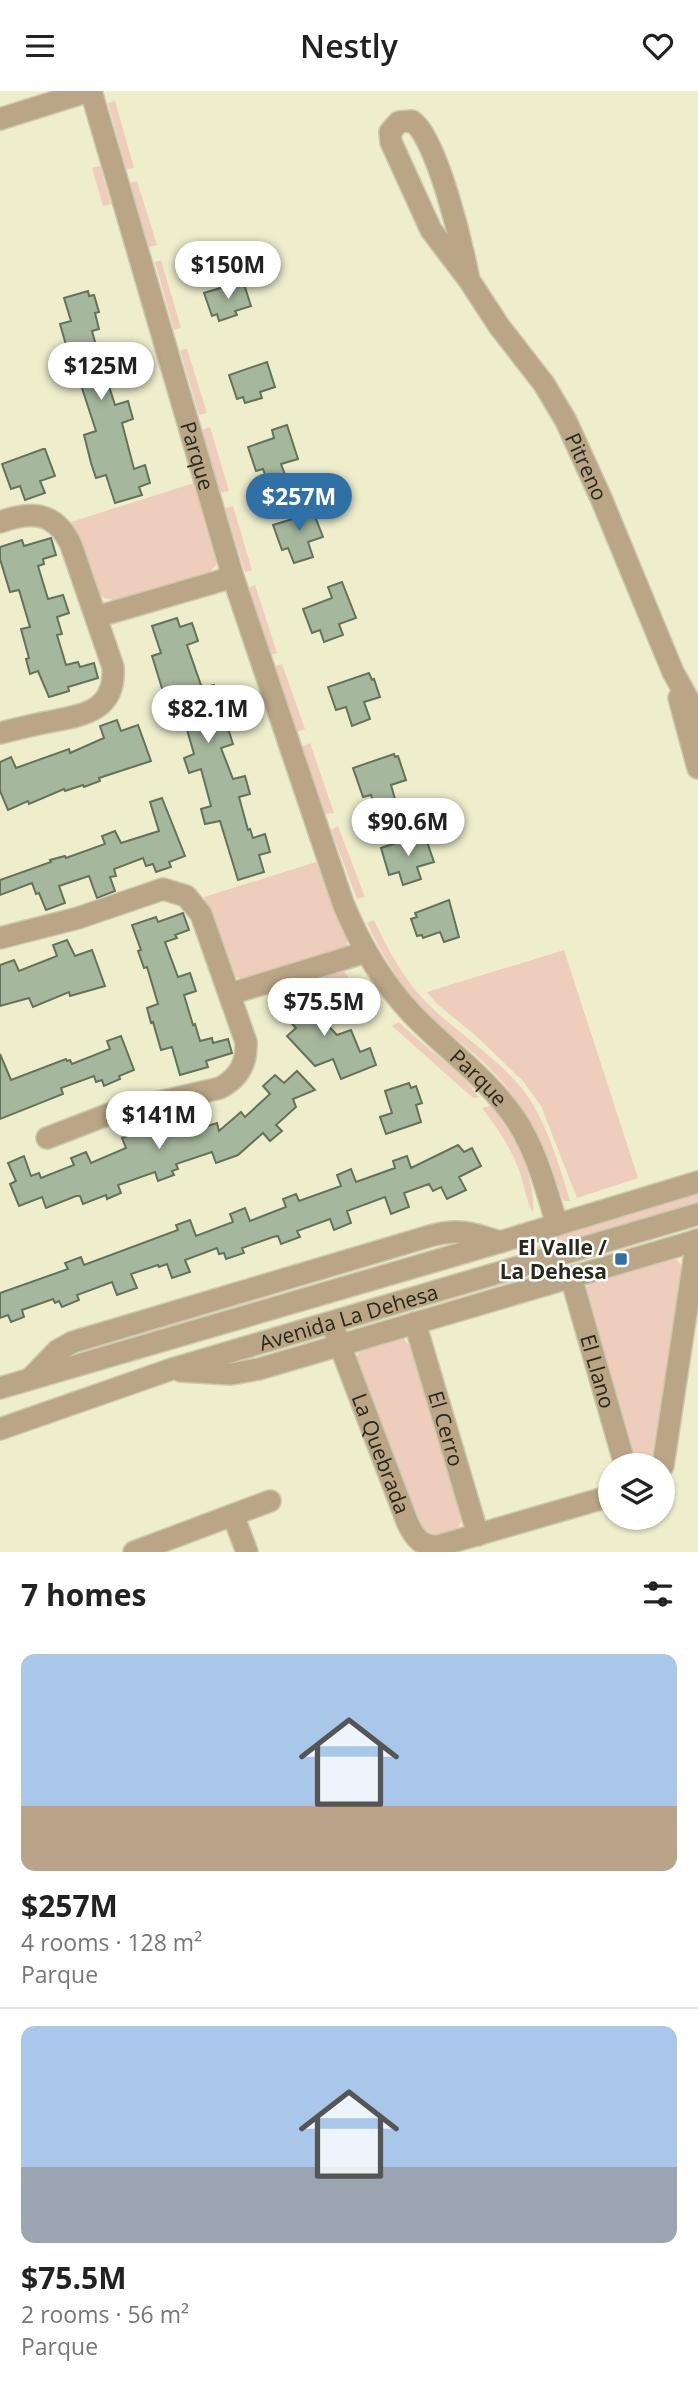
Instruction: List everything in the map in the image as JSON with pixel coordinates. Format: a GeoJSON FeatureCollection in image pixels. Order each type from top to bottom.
{"type":"FeatureCollection","features":[{"type":"Feature","properties":{"kind":"street","name":"Parque"},"geometry":{"type":"LineString","coordinates":[[0,119],[90,91],[233,577],[343,903],[366,951],[394,993],[493,1091],[514,1117],[533,1152],[557,1225]]}},
{"type":"Feature","properties":{"kind":"street","name":"Pitreno"},"geometry":{"type":"LineString","coordinates":[[470,280],[452,206],[422,132],[412,121],[399,122],[391,128],[391,142],[422,213],[442,246],[470,280],[499,325],[544,384],[566,421],[593,478],[673,672],[698,717]]}},
{"type":"Feature","properties":{"kind":"street"},"geometry":{"type":"LineString","coordinates":[[0,522],[31,515],[48,519],[62,530],[71,545],[113,667],[112,686],[103,702],[88,713],[0,733]]}},
{"type":"Feature","properties":{"kind":"street"},"geometry":{"type":"LineString","coordinates":[[96,617],[233,577]]}},
{"type":"Feature","properties":{"kind":"street","name":"Pitreno"},"geometry":{"type":"LineString","coordinates":[[673,672],[698,768]]}},
{"type":"Feature","properties":{"kind":"street"},"geometry":{"type":"LineString","coordinates":[[0,938],[78,918],[156,890],[172,890],[186,896],[198,907],[243,1030],[247,1052],[240,1071],[228,1084],[112,1113],[47,1138]]}},
{"type":"Feature","properties":{"kind":"street"},"geometry":{"type":"LineString","coordinates":[[230,994],[366,951]]}},
{"type":"Feature","properties":{"kind":"street","name":"Avenida La Dehesa"},"geometry":{"type":"LineString","coordinates":[[0,1388],[698,1182]]}},
{"type":"Feature","properties":{"kind":"street","name":"Avenida La Dehesa"},"geometry":{"type":"LineString","coordinates":[[0,1429],[173,1369],[698,1214]]}},
{"type":"Feature","properties":{"kind":"street","name":"Avenida La Dehesa"},"geometry":{"type":"LineString","coordinates":[[30,1379],[57,1351],[72,1342],[416,1240],[462,1230],[500,1242]]}},
{"type":"Feature","properties":{"kind":"street"},"geometry":{"type":"LineString","coordinates":[[173,1369],[218,1375],[238,1374],[698,1240],[665,1453]]}},
{"type":"Feature","properties":{"kind":"street","name":"El Llano"},"geometry":{"type":"LineString","coordinates":[[571,1277],[622,1453]]}},
{"type":"Feature","properties":{"kind":"street","name":"La Quebrada"},"geometry":{"type":"LineString","coordinates":[[324,1293],[339,1346],[418,1541],[429,1547],[598,1500]]}},
{"type":"Feature","properties":{"kind":"street","name":"El Cerro"},"geometry":{"type":"LineString","coordinates":[[415,1323],[478,1535]]}},
{"type":"Feature","properties":{"kind":"street"},"geometry":{"type":"LineString","coordinates":[[134,1552],[270,1501]]}},
{"type":"Feature","properties":{"kind":"street"},"geometry":{"type":"LineString","coordinates":[[233,1515],[247,1552]]}},
{"type":"Feature","properties":{"kind":"shaded area"},"geometry":{"type":"Polygon","coordinates":[[[115,101],[134,168],[126,169],[108,103],[115,101]]]}},
{"type":"Feature","properties":{"kind":"shaded area"},"geometry":{"type":"Polygon","coordinates":[[[100,166],[111,204],[103,206],[92,168],[100,166]]]}},
{"type":"Feature","properties":{"kind":"shaded area"},"geometry":{"type":"Polygon","coordinates":[[[137,181],[157,245],[149,247],[129,183],[137,181]]]}},
{"type":"Feature","properties":{"kind":"shaded area"},"geometry":{"type":"Polygon","coordinates":[[[161,260],[181,328],[174,330],[155,262],[161,260]]]}},
{"type":"Feature","properties":{"kind":"shaded area"},"geometry":{"type":"Polygon","coordinates":[[[187,349],[207,413],[199,415],[180,350],[187,349]]]}},
{"type":"Feature","properties":{"kind":"shaded area"},"geometry":{"type":"Polygon","coordinates":[[[210,427],[229,491],[220,493],[202,430],[210,427]]]}},
{"type":"Feature","properties":{"kind":"shaded area"},"geometry":{"type":"Polygon","coordinates":[[[194,483],[217,558],[216,565],[208,574],[117,601],[104,598],[98,593],[71,522],[194,483]]]}},
{"type":"Feature","properties":{"kind":"shaded area"},"geometry":{"type":"Polygon","coordinates":[[[233,506],[252,570],[245,572],[225,508],[233,506]]]}},
{"type":"Feature","properties":{"kind":"shaded area"},"geometry":{"type":"Polygon","coordinates":[[[255,585],[277,653],[269,655],[248,588],[255,585]]]}},
{"type":"Feature","properties":{"kind":"shaded area"},"geometry":{"type":"Polygon","coordinates":[[[282,664],[305,729],[297,732],[275,666],[282,664]]]}},
{"type":"Feature","properties":{"kind":"shaded area"},"geometry":{"type":"Polygon","coordinates":[[[310,743],[334,813],[325,814],[302,747],[310,743]]]}},
{"type":"Feature","properties":{"kind":"shaded area"},"geometry":{"type":"Polygon","coordinates":[[[338,826],[365,897],[357,899],[331,830],[338,826]]]}},
{"type":"Feature","properties":{"kind":"shaded area"},"geometry":{"type":"Polygon","coordinates":[[[316,862],[347,937],[347,947],[343,951],[246,981],[236,977],[228,966],[204,897],[316,862]]]}},
{"type":"Feature","properties":{"kind":"shaded area"},"geometry":{"type":"Polygon","coordinates":[[[374,920],[399,967],[423,999],[522,1088],[549,1137],[570,1201],[564,1201],[541,1141],[518,1102],[488,1066],[433,1019],[412,997],[387,962],[373,936],[367,923],[374,920]]]}},
{"type":"Feature","properties":{"kind":"shaded area"},"geometry":{"type":"Polygon","coordinates":[[[564,950],[638,1178],[577,1198],[541,1106],[523,1081],[427,992],[564,950]]]}},
{"type":"Feature","properties":{"kind":"shaded area"},"geometry":{"type":"Polygon","coordinates":[[[344,971],[351,981],[341,990],[332,979],[291,992],[289,987],[344,971]]]}},
{"type":"Feature","properties":{"kind":"shaded area"},"geometry":{"type":"Polygon","coordinates":[[[399,1022],[462,1078],[479,1097],[473,1098],[392,1026],[399,1022]]]}},
{"type":"Feature","properties":{"kind":"shaded area"},"geometry":{"type":"Polygon","coordinates":[[[491,1106],[522,1156],[531,1184],[533,1213],[514,1158],[482,1108],[491,1106]]]}},
{"type":"Feature","properties":{"kind":"shaded area"},"geometry":{"type":"Polygon","coordinates":[[[698,1193],[698,1206],[501,1262],[577,1228],[698,1193]]]}},
{"type":"Feature","properties":{"kind":"shaded area"},"geometry":{"type":"Polygon","coordinates":[[[675,1257],[681,1265],[657,1453],[633,1453],[585,1297],[589,1280],[675,1257]]]}},
{"type":"Feature","properties":{"kind":"shaded area"},"geometry":{"type":"Polygon","coordinates":[[[402,1337],[411,1347],[460,1510],[461,1522],[457,1530],[433,1537],[420,1527],[356,1358],[360,1350],[402,1337]]]}},
{"type":"Feature","properties":{"kind":"building"},"geometry":{"type":"Polygon","coordinates":[[[243,281],[251,306],[235,311],[237,315],[219,321],[217,314],[212,316],[204,293],[243,281]]]}},
{"type":"Feature","properties":{"kind":"building"},"geometry":{"type":"Polygon","coordinates":[[[88,291],[89,296],[94,295],[99,312],[95,313],[99,329],[92,331],[100,360],[116,356],[120,373],[106,377],[115,405],[128,401],[133,419],[122,423],[134,469],[145,465],[150,483],[139,487],[142,495],[115,503],[106,475],[96,478],[91,463],[84,435],[96,431],[60,324],[71,321],[64,298],[88,291]]]}},
{"type":"Feature","properties":{"kind":"building"},"geometry":{"type":"Polygon","coordinates":[[[267,362],[275,387],[260,392],[262,398],[245,403],[243,397],[237,399],[229,375],[267,362]]]}},
{"type":"Feature","properties":{"kind":"building"},"geometry":{"type":"Polygon","coordinates":[[[287,425],[298,459],[281,464],[287,480],[269,486],[263,469],[256,471],[248,447],[274,438],[272,430],[287,425]]]}},
{"type":"Feature","properties":{"kind":"building"},"geometry":{"type":"Polygon","coordinates":[[[43,449],[55,476],[40,481],[45,493],[25,500],[20,486],[11,489],[2,464],[43,449]]]}},
{"type":"Feature","properties":{"kind":"building"},"geometry":{"type":"Polygon","coordinates":[[[309,501],[323,537],[308,542],[313,557],[294,563],[288,548],[282,550],[273,525],[299,517],[295,505],[309,501]]]}},
{"type":"Feature","properties":{"kind":"building"},"geometry":{"type":"Polygon","coordinates":[[[51,538],[56,555],[43,559],[44,564],[38,566],[48,599],[63,595],[69,613],[57,617],[62,634],[57,635],[66,665],[78,662],[80,667],[94,663],[98,678],[68,687],[69,691],[49,697],[38,671],[30,674],[26,659],[29,658],[21,629],[30,627],[19,590],[10,592],[0,559],[0,547],[22,540],[24,546],[51,538]]]}},
{"type":"Feature","properties":{"kind":"building"},"geometry":{"type":"Polygon","coordinates":[[[342,582],[356,618],[339,624],[343,635],[324,642],[320,630],[312,633],[303,609],[332,598],[328,587],[342,582]]]}},
{"type":"Feature","properties":{"kind":"building"},"geometry":{"type":"Polygon","coordinates":[[[177,618],[180,627],[192,623],[198,641],[187,645],[202,688],[214,685],[233,744],[221,748],[233,779],[245,776],[250,794],[239,797],[248,830],[250,829],[253,838],[265,834],[270,852],[259,855],[264,872],[238,880],[220,821],[205,824],[201,809],[211,806],[201,769],[189,773],[184,758],[194,754],[181,709],[179,710],[175,695],[165,698],[152,656],[161,653],[152,626],[177,618]]]}},
{"type":"Feature","properties":{"kind":"building"},"geometry":{"type":"Polygon","coordinates":[[[369,673],[380,697],[364,702],[370,719],[352,726],[346,707],[336,710],[328,687],[369,673]]]}},
{"type":"Feature","properties":{"kind":"building"},"geometry":{"type":"Polygon","coordinates":[[[117,720],[121,731],[138,725],[151,761],[99,778],[100,781],[84,787],[64,789],[8,810],[0,791],[0,762],[11,757],[16,768],[69,749],[70,753],[104,738],[100,726],[117,720]]]}},
{"type":"Feature","properties":{"kind":"building"},"geometry":{"type":"Polygon","coordinates":[[[394,754],[395,757],[398,756],[406,780],[391,785],[395,799],[374,805],[371,795],[363,797],[353,768],[394,754]]]}},
{"type":"Feature","properties":{"kind":"building"},"geometry":{"type":"Polygon","coordinates":[[[162,798],[185,856],[169,862],[171,867],[156,872],[153,864],[146,866],[143,858],[114,869],[116,876],[110,877],[115,891],[97,898],[89,876],[59,886],[65,903],[46,910],[32,883],[0,895],[0,880],[51,862],[50,860],[65,856],[66,858],[105,844],[102,836],[115,831],[121,843],[159,831],[150,802],[162,798]]]}},
{"type":"Feature","properties":{"kind":"building"},"geometry":{"type":"Polygon","coordinates":[[[420,835],[425,836],[434,862],[417,867],[421,879],[403,885],[399,872],[389,875],[381,848],[420,835]]]}},
{"type":"Feature","properties":{"kind":"building"},"geometry":{"type":"Polygon","coordinates":[[[449,900],[459,937],[444,942],[440,932],[423,938],[422,935],[417,936],[411,919],[417,917],[415,913],[449,900]]]}},
{"type":"Feature","properties":{"kind":"building"},"geometry":{"type":"Polygon","coordinates":[[[183,913],[189,930],[165,942],[178,977],[190,973],[196,991],[184,995],[193,1025],[195,1024],[200,1041],[212,1038],[213,1043],[228,1039],[232,1053],[206,1061],[208,1067],[180,1075],[172,1047],[161,1050],[153,1022],[151,1023],[147,1008],[158,1004],[147,967],[144,968],[138,951],[141,950],[132,925],[156,917],[158,922],[183,913]]]}},
{"type":"Feature","properties":{"kind":"building"},"geometry":{"type":"Polygon","coordinates":[[[67,940],[75,956],[92,950],[105,986],[70,996],[69,992],[33,1007],[29,998],[0,1006],[0,965],[14,960],[19,971],[57,956],[53,945],[67,940]]]}},
{"type":"Feature","properties":{"kind":"building"},"geometry":{"type":"Polygon","coordinates":[[[316,990],[328,1004],[317,1014],[337,1035],[351,1030],[360,1052],[370,1048],[376,1065],[341,1079],[333,1059],[315,1066],[287,1036],[296,1028],[277,1008],[290,996],[299,1006],[316,990]]]}},
{"type":"Feature","properties":{"kind":"building"},"geometry":{"type":"Polygon","coordinates":[[[121,1036],[134,1070],[104,1086],[102,1080],[96,1082],[94,1076],[61,1088],[63,1094],[0,1119],[0,1054],[11,1080],[66,1059],[72,1064],[110,1049],[107,1041],[121,1036]]]}},
{"type":"Feature","properties":{"kind":"building"},"geometry":{"type":"Polygon","coordinates":[[[297,1071],[315,1090],[293,1099],[296,1107],[276,1125],[282,1131],[270,1141],[263,1133],[238,1155],[216,1163],[212,1152],[176,1164],[178,1169],[172,1171],[174,1175],[158,1181],[155,1172],[118,1185],[121,1193],[107,1199],[106,1195],[83,1204],[80,1196],[76,1196],[46,1208],[42,1197],[19,1206],[10,1184],[16,1181],[8,1163],[24,1156],[31,1176],[39,1173],[41,1178],[74,1165],[71,1158],[86,1152],[91,1163],[126,1148],[122,1138],[162,1124],[166,1136],[199,1124],[201,1128],[217,1123],[219,1131],[241,1112],[245,1117],[270,1094],[263,1086],[275,1075],[284,1083],[297,1071]]]}},
{"type":"Feature","properties":{"kind":"building"},"geometry":{"type":"Polygon","coordinates":[[[409,1083],[411,1088],[416,1086],[422,1103],[416,1105],[421,1122],[386,1134],[380,1117],[392,1113],[385,1091],[409,1083]]]}},
{"type":"Feature","properties":{"kind":"building"},"geometry":{"type":"Polygon","coordinates":[[[458,1145],[464,1152],[472,1148],[481,1166],[459,1177],[466,1190],[447,1199],[441,1187],[433,1191],[429,1184],[404,1193],[409,1207],[391,1214],[385,1197],[347,1211],[351,1223],[334,1230],[330,1219],[297,1231],[300,1237],[281,1244],[278,1236],[273,1237],[242,1248],[244,1253],[226,1259],[224,1253],[219,1254],[217,1248],[185,1260],[190,1272],[172,1278],[167,1264],[158,1265],[131,1274],[137,1288],[117,1295],[112,1282],[77,1295],[79,1300],[62,1307],[59,1301],[55,1303],[53,1299],[22,1310],[24,1317],[11,1322],[8,1315],[0,1318],[0,1293],[68,1269],[65,1263],[81,1257],[84,1265],[178,1230],[176,1225],[190,1220],[196,1236],[233,1222],[230,1214],[245,1208],[250,1221],[286,1207],[283,1199],[296,1194],[299,1201],[341,1186],[337,1175],[351,1169],[356,1182],[395,1168],[393,1161],[407,1156],[411,1168],[458,1145]]]}},
{"type":"Feature","properties":{"kind":"place","name":"El Valle / La Dehesa"},"geometry":{"type":"Point","coordinates":[621,1259]}}]}
